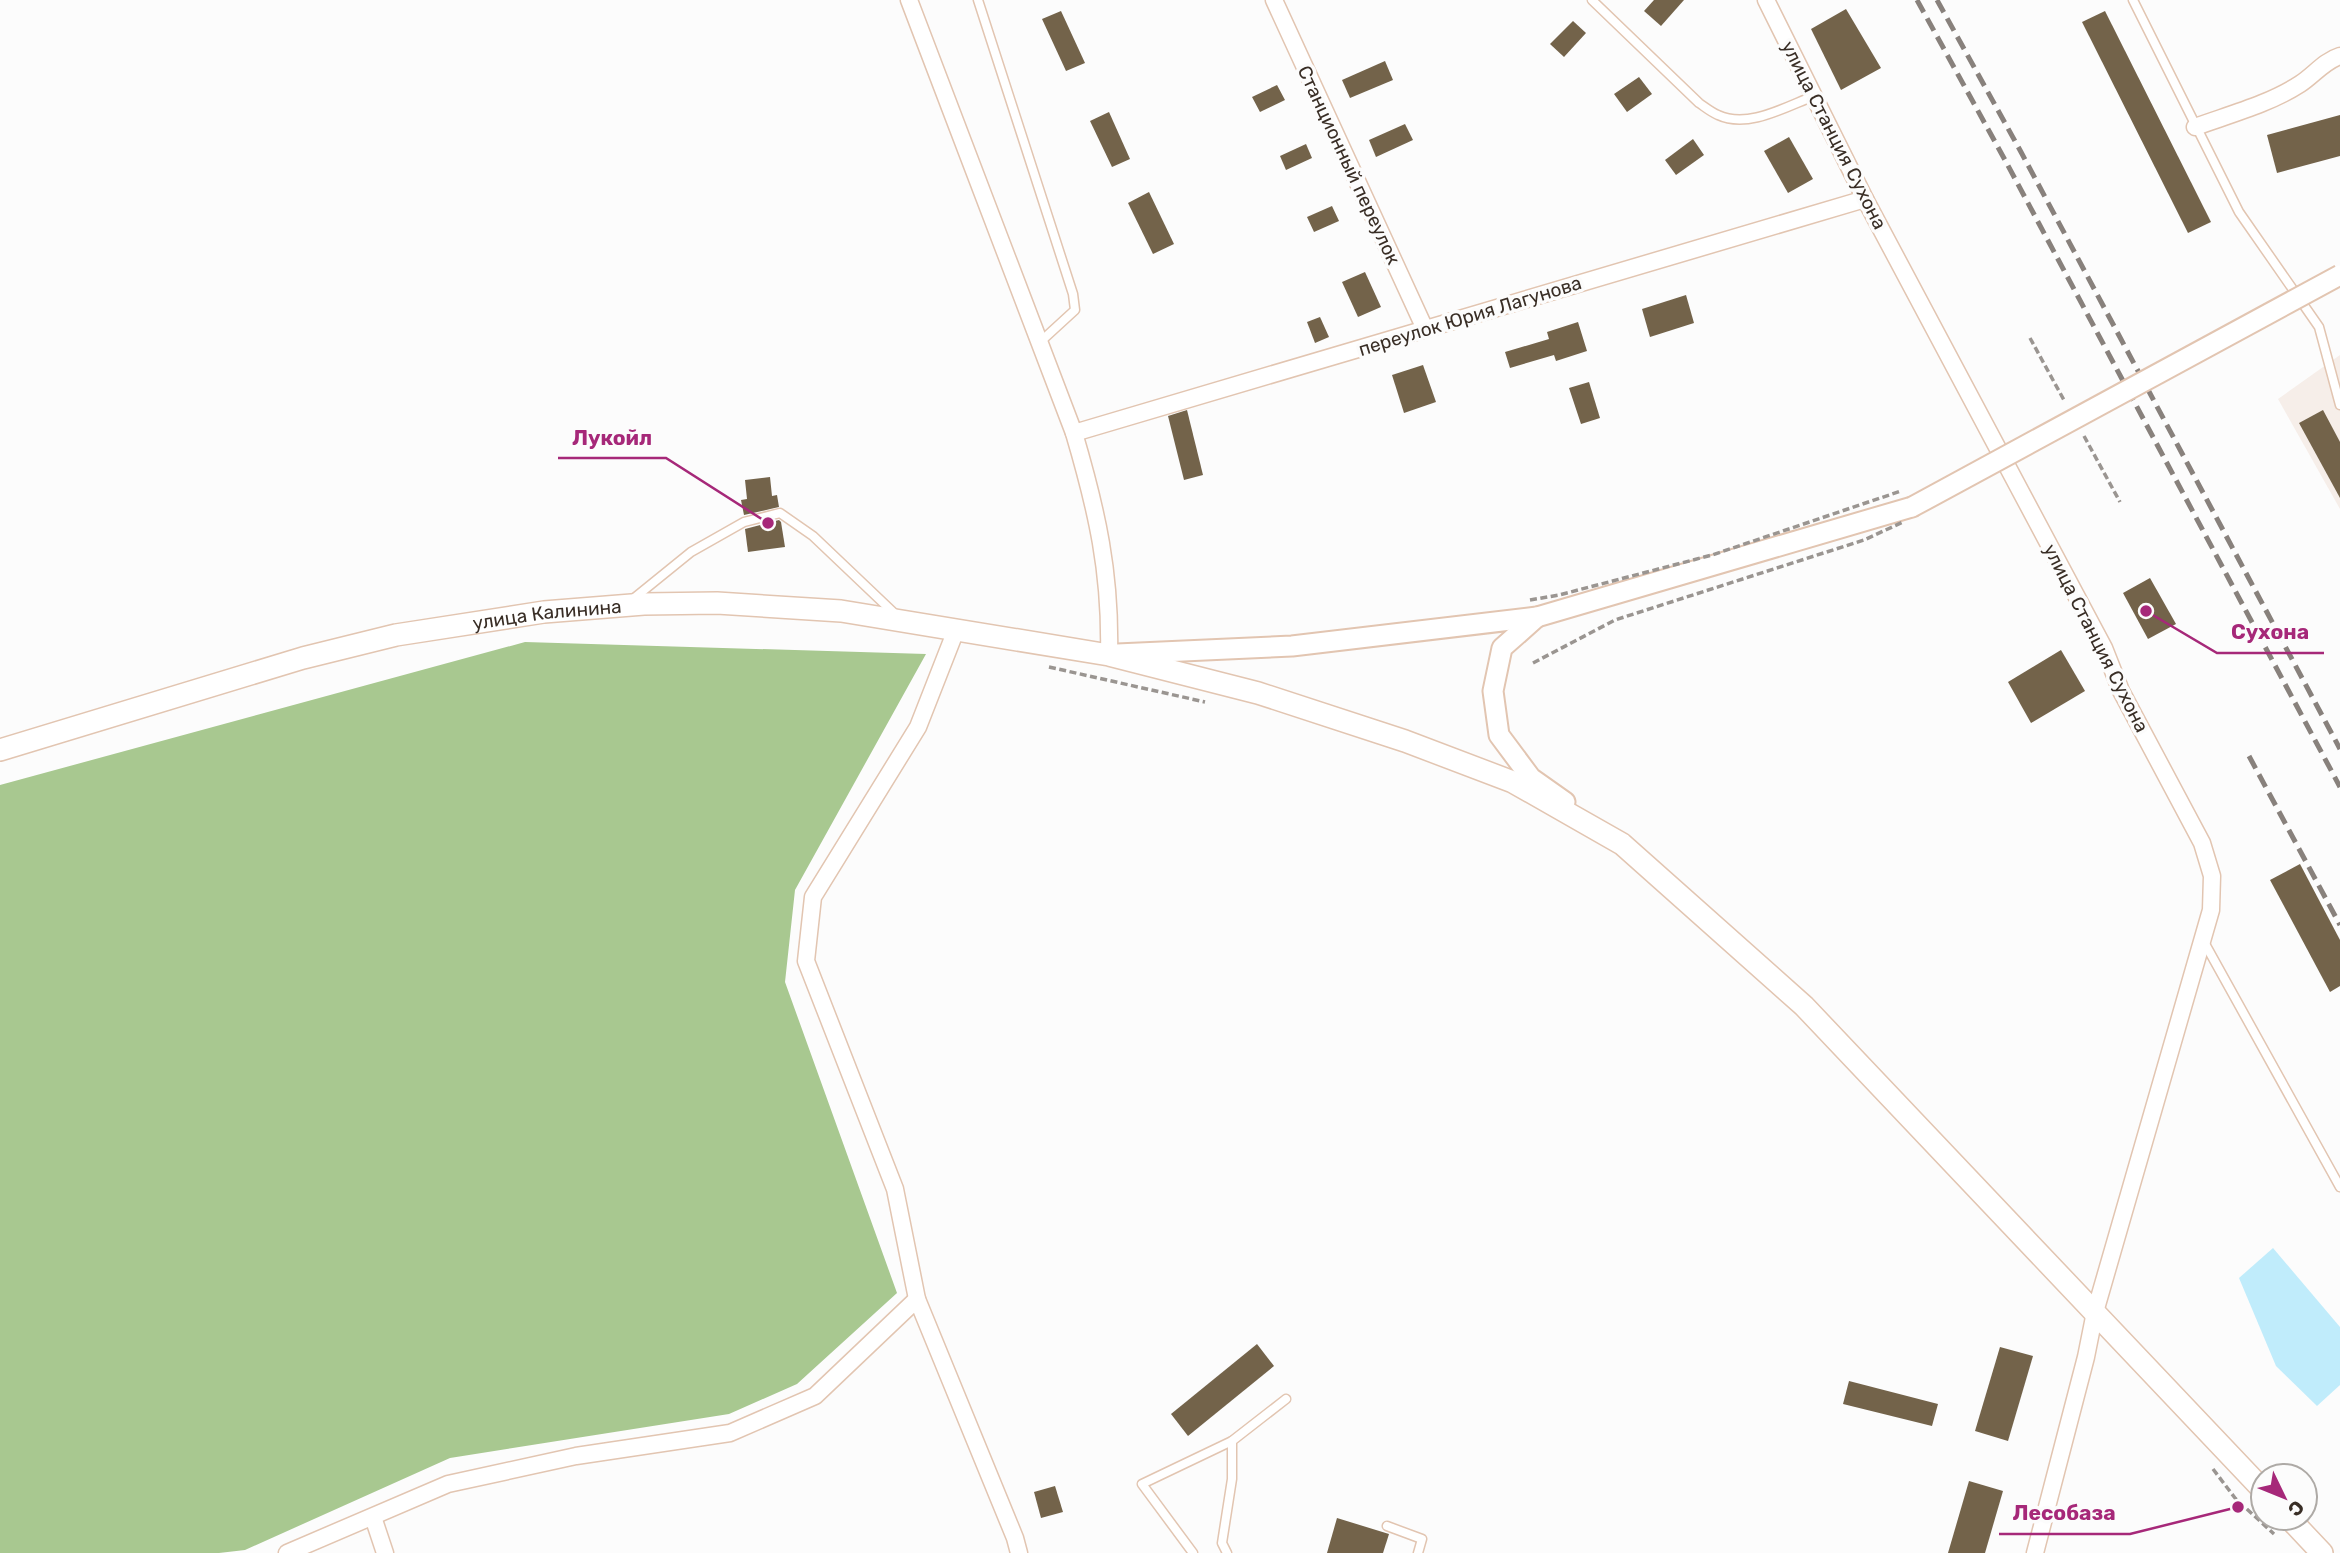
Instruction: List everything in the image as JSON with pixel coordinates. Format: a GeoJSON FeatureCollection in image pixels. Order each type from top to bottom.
{"type":"FeatureCollection","features":[{"type":"Feature","properties":{"kind":"main road","name":"улица Калинина"},"geometry":{"type":"LineString","coordinates":[[0,750],[303,658],[396,635],[544,612],[626,606],[717,603],[841,611],[1110,655],[1258,693],[1405,741],[1514,782],[1622,844],[1804,1006],[2249,1475]]}},
{"type":"Feature","properties":{"kind":"main road"},"geometry":{"type":"LineString","coordinates":[[2302,1532],[2322,1553]]}},
{"type":"Feature","properties":{"kind":"street"},"geometry":{"type":"LineString","coordinates":[[909,0],[1074,433],[1091,492],[1107,572],[1110,655],[1292,646],[1534,609],[1912,507],[2340,275]]}},
{"type":"Feature","properties":{"kind":"street","name":"Станционный переулок"},"geometry":{"type":"LineString","coordinates":[[1274,0],[1425,329]]}},
{"type":"Feature","properties":{"kind":"street","name":"улица Станция Сухона"},"geometry":{"type":"LineString","coordinates":[[1766,0],[1865,199],[2104,648],[2122,691],[2202,844],[2212,876],[2211,910],[2095,1312],[2086,1357],[2035,1553]]}},
{"type":"Feature","properties":{"kind":"street"},"geometry":{"type":"LineString","coordinates":[[2195,127],[2270,100],[2301,83],[2330,59],[2340,56]]}},
{"type":"Feature","properties":{"kind":"street","name":"переулок Юрия Лагунова"},"geometry":{"type":"LineString","coordinates":[[1074,433],[1865,199]]}},
{"type":"Feature","properties":{"kind":"street"},"geometry":{"type":"LineString","coordinates":[[1534,609],[1502,648],[1493,691],[1499,735],[1531,778],[1622,844]]}},
{"type":"Feature","properties":{"kind":"street"},"geometry":{"type":"LineString","coordinates":[[956,630],[918,727],[813,897],[806,961],[895,1189],[917,1299],[1015,1538],[1018,1553]]}},
{"type":"Feature","properties":{"kind":"street"},"geometry":{"type":"LineString","coordinates":[[287,1553],[448,1485],[576,1456],[730,1433],[815,1396],[917,1299]]}},
{"type":"Feature","properties":{"kind":"street"},"geometry":{"type":"LineString","coordinates":[[373,1517],[385,1553]]}},
{"type":"Feature","properties":{"kind":"lane"},"geometry":{"type":"LineString","coordinates":[[978,0],[1073,294],[1075,310],[1039,343]]}},
{"type":"Feature","properties":{"kind":"lane"},"geometry":{"type":"LineString","coordinates":[[1592,0],[1699,103],[1718,115],[1735,120],[1757,117],[1814,96]]}},
{"type":"Feature","properties":{"kind":"lane"},"geometry":{"type":"LineString","coordinates":[[2133,0],[2239,212],[2319,327],[2340,405]]}},
{"type":"Feature","properties":{"kind":"lane"},"geometry":{"type":"LineString","coordinates":[[626,606],[691,552],[744,523],[780,513],[813,536],[902,621]]}},
{"type":"Feature","properties":{"kind":"lane"},"geometry":{"type":"LineString","coordinates":[[2202,940],[2340,1187]]}},
{"type":"Feature","properties":{"kind":"lane"},"geometry":{"type":"LineString","coordinates":[[1193,1553],[1142,1484],[1232,1441],[1286,1399]]}},
{"type":"Feature","properties":{"kind":"lane"},"geometry":{"type":"LineString","coordinates":[[1227,1553],[1222,1543],[1232,1479],[1232,1441]]}},
{"type":"Feature","properties":{"kind":"lane"},"geometry":{"type":"LineString","coordinates":[[1387,1526],[1422,1539],[1418,1553]]}},
{"type":"Feature","properties":{"kind":"path"},"geometry":{"type":"LineString","coordinates":[[2030,338],[2120,502]]}},
{"type":"Feature","properties":{"kind":"path"},"geometry":{"type":"LineString","coordinates":[[1534,609],[1559,595],[1712,555],[1908,489]]}},
{"type":"Feature","properties":{"kind":"path"},"geometry":{"type":"LineString","coordinates":[[1047,667],[1211,704]]}},
{"type":"Feature","properties":{"kind":"path"},"geometry":{"type":"LineString","coordinates":[[2212,1468],[2235,1498],[2278,1538]]}},
{"type":"Feature","properties":{"kind":"shaded area"},"geometry":{"type":"Polygon","coordinates":[[[2340,355],[2340,509],[2278,399],[2340,355]]]}},
{"type":"Feature","properties":{"kind":"green space"},"geometry":{"type":"Polygon","coordinates":[[[525,642],[926,654],[795,890],[785,982],[897,1293],[797,1384],[729,1414],[450,1458],[245,1550],[219,1553],[0,1553],[0,785],[525,642]]]}},
{"type":"Feature","properties":{"kind":"water"},"geometry":{"type":"Polygon","coordinates":[[[2273,1248],[2340,1327],[2340,1385],[2317,1406],[2276,1366],[2239,1278],[2273,1248]]]}},
{"type":"Feature","properties":{"kind":"building"},"geometry":{"type":"Polygon","coordinates":[[[1654,0],[1684,0],[1661,26],[1644,11],[1654,0]]]}},
{"type":"Feature","properties":{"kind":"building"},"geometry":{"type":"Polygon","coordinates":[[[1846,9],[1881,68],[1841,90],[1811,29],[1846,9]]]}},
{"type":"Feature","properties":{"kind":"building"},"geometry":{"type":"Polygon","coordinates":[[[1061,11],[1085,63],[1066,71],[1042,19],[1061,11]]]}},
{"type":"Feature","properties":{"kind":"building"},"geometry":{"type":"Polygon","coordinates":[[[2105,11],[2211,222],[2188,233],[2082,22],[2105,11]]]}},
{"type":"Feature","properties":{"kind":"building"},"geometry":{"type":"Polygon","coordinates":[[[1573,21],[1586,33],[1564,57],[1550,44],[1573,21]]]}},
{"type":"Feature","properties":{"kind":"building"},"geometry":{"type":"Polygon","coordinates":[[[1385,61],[1393,80],[1350,98],[1342,80],[1385,61]]]}},
{"type":"Feature","properties":{"kind":"building"},"geometry":{"type":"Polygon","coordinates":[[[1639,77],[1652,94],[1627,112],[1614,94],[1639,77]]]}},
{"type":"Feature","properties":{"kind":"building"},"geometry":{"type":"Polygon","coordinates":[[[1277,85],[1285,100],[1260,112],[1252,97],[1277,85]]]}},
{"type":"Feature","properties":{"kind":"building"},"geometry":{"type":"Polygon","coordinates":[[[1109,112],[1130,159],[1112,167],[1090,121],[1109,112]]]}},
{"type":"Feature","properties":{"kind":"building"},"geometry":{"type":"Polygon","coordinates":[[[2340,115],[2340,156],[2277,173],[2267,135],[2340,115]]]}},
{"type":"Feature","properties":{"kind":"building"},"geometry":{"type":"Polygon","coordinates":[[[1405,124],[1413,140],[1376,157],[1369,140],[1405,124]]]}},
{"type":"Feature","properties":{"kind":"building"},"geometry":{"type":"Polygon","coordinates":[[[1789,137],[1813,179],[1788,193],[1764,151],[1789,137]]]}},
{"type":"Feature","properties":{"kind":"building"},"geometry":{"type":"Polygon","coordinates":[[[1693,139],[1704,155],[1676,175],[1665,160],[1693,139]]]}},
{"type":"Feature","properties":{"kind":"building"},"geometry":{"type":"Polygon","coordinates":[[[1306,144],[1312,158],[1286,170],[1280,156],[1306,144]]]}},
{"type":"Feature","properties":{"kind":"building"},"geometry":{"type":"Polygon","coordinates":[[[1149,192],[1174,244],[1153,254],[1128,203],[1149,192]]]}},
{"type":"Feature","properties":{"kind":"building"},"geometry":{"type":"Polygon","coordinates":[[[1332,206],[1339,221],[1314,232],[1307,217],[1332,206]]]}},
{"type":"Feature","properties":{"kind":"building"},"geometry":{"type":"Polygon","coordinates":[[[1365,272],[1381,307],[1358,317],[1342,282],[1365,272]]]}},
{"type":"Feature","properties":{"kind":"building"},"geometry":{"type":"Polygon","coordinates":[[[1686,295],[1694,323],[1650,337],[1642,309],[1686,295]]]}},
{"type":"Feature","properties":{"kind":"building"},"geometry":{"type":"Polygon","coordinates":[[[1320,317],[1329,337],[1315,343],[1307,322],[1320,317]]]}},
{"type":"Feature","properties":{"kind":"building"},"geometry":{"type":"Polygon","coordinates":[[[1578,322],[1587,351],[1556,361],[1554,355],[1510,368],[1505,352],[1549,339],[1547,332],[1578,322]]]}},
{"type":"Feature","properties":{"kind":"building"},"geometry":{"type":"Polygon","coordinates":[[[1423,365],[1436,402],[1404,413],[1392,375],[1423,365]]]}},
{"type":"Feature","properties":{"kind":"building"},"geometry":{"type":"Polygon","coordinates":[[[1589,382],[1600,418],[1581,424],[1569,388],[1589,382]]]}},
{"type":"Feature","properties":{"kind":"building"},"geometry":{"type":"Polygon","coordinates":[[[1187,410],[1203,475],[1184,480],[1168,416],[1187,410]]]}},
{"type":"Feature","properties":{"kind":"building"},"geometry":{"type":"Polygon","coordinates":[[[2323,410],[2340,442],[2340,498],[2299,423],[2323,410]]]}},
{"type":"Feature","properties":{"kind":"building"},"geometry":{"type":"Polygon","coordinates":[[[770,477],[772,496],[777,495],[779,507],[744,515],[741,500],[747,499],[745,480],[770,477]]]}},
{"type":"Feature","properties":{"kind":"building"},"geometry":{"type":"Polygon","coordinates":[[[779,520],[785,547],[748,552],[745,529],[779,520]]]}},
{"type":"Feature","properties":{"kind":"building"},"geometry":{"type":"Polygon","coordinates":[[[2150,578],[2176,624],[2148,639],[2123,593],[2150,578]]]}},
{"type":"Feature","properties":{"kind":"building"},"geometry":{"type":"Polygon","coordinates":[[[2061,650],[2085,691],[2031,723],[2008,682],[2061,650]]]}},
{"type":"Feature","properties":{"kind":"building"},"geometry":{"type":"Polygon","coordinates":[[[2300,864],[2340,940],[2340,986],[2330,992],[2270,880],[2300,864]]]}},
{"type":"Feature","properties":{"kind":"building"},"geometry":{"type":"Polygon","coordinates":[[[1257,1344],[1274,1366],[1188,1436],[1171,1414],[1257,1344]]]}},
{"type":"Feature","properties":{"kind":"building"},"geometry":{"type":"Polygon","coordinates":[[[2000,1347],[2033,1356],[2008,1441],[1975,1431],[2000,1347]]]}},
{"type":"Feature","properties":{"kind":"building"},"geometry":{"type":"Polygon","coordinates":[[[1849,1381],[1938,1404],[1932,1426],[1843,1404],[1849,1381]]]}},
{"type":"Feature","properties":{"kind":"building"},"geometry":{"type":"Polygon","coordinates":[[[1969,1481],[2003,1491],[1985,1553],[1948,1553],[1969,1481]]]}},
{"type":"Feature","properties":{"kind":"building"},"geometry":{"type":"Polygon","coordinates":[[[1055,1486],[1063,1512],[1041,1518],[1034,1492],[1055,1486]]]}},
{"type":"Feature","properties":{"kind":"building"},"geometry":{"type":"Polygon","coordinates":[[[1337,1518],[1389,1534],[1383,1553],[1327,1553],[1337,1518]]]}},
{"type":"Feature","properties":{"kind":"railway"},"geometry":{"type":"LineString","coordinates":[[1917,0],[2340,787]]}},
{"type":"Feature","properties":{"kind":"railway"},"geometry":{"type":"LineString","coordinates":[[1937,0],[2340,749]]}},
{"type":"Feature","properties":{"kind":"railway"},"geometry":{"type":"LineString","coordinates":[[2249,756],[2340,925]]}},
{"type":"Feature","properties":{"kind":"place","name":"Лукойл"},"geometry":{"type":"Point","coordinates":[768,523]}},
{"type":"Feature","properties":{"kind":"place","name":"Сухона"},"geometry":{"type":"Point","coordinates":[2146,611]}},
{"type":"Feature","properties":{"kind":"place","name":"Лесобаза"},"geometry":{"type":"Point","coordinates":[2238,1507]}}]}
